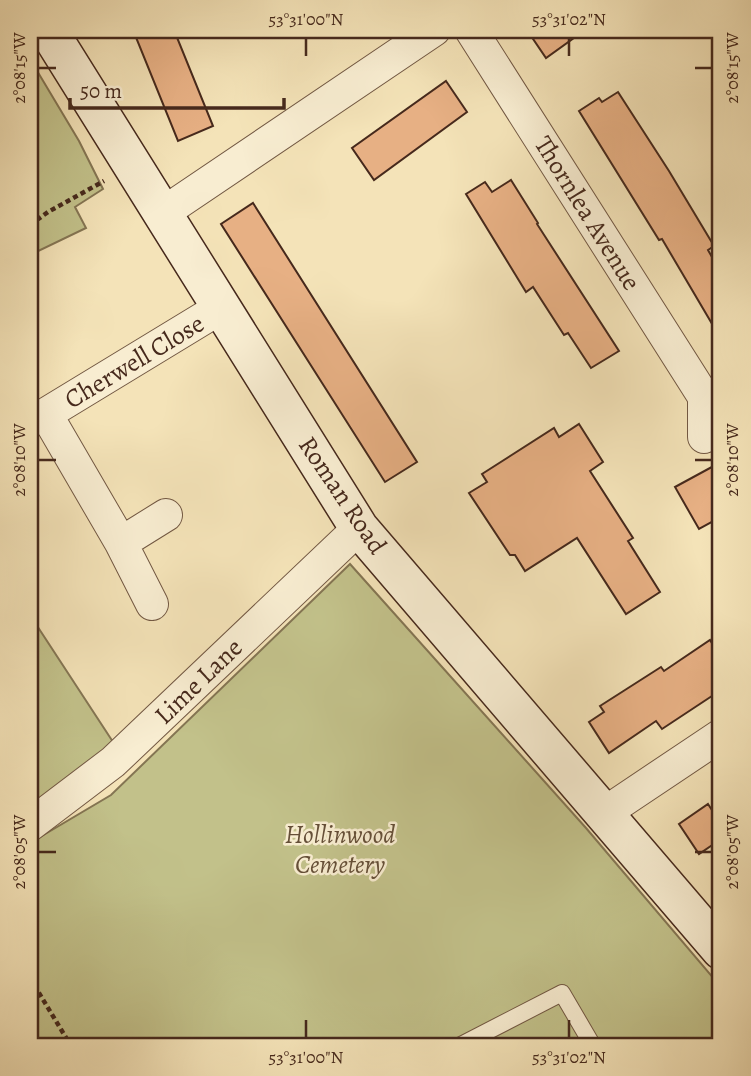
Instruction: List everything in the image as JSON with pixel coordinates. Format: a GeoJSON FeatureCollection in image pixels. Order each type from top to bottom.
{"type":"FeatureCollection","features":[{"type":"Feature","properties":{"kind":"street"},"geometry":{"type":"LineString","coordinates":[[163,214],[435,30]]}},
{"type":"Feature","properties":{"kind":"street","name":"Thornlea Avenue"},"geometry":{"type":"LineString","coordinates":[[471,30],[713,396],[704,437]]}},
{"type":"Feature","properties":{"kind":"street","name":"Roman Road"},"geometry":{"type":"LineString","coordinates":[[53,37],[359,528],[721,950]]}},
{"type":"Feature","properties":{"kind":"street","name":"Cherwell Close"},"geometry":{"type":"LineString","coordinates":[[152,604],[121,543],[38,417],[222,307]]}},
{"type":"Feature","properties":{"kind":"street"},"geometry":{"type":"LineString","coordinates":[[121,543],[166,515]]}},
{"type":"Feature","properties":{"kind":"street","name":"Lime Lane"},"geometry":{"type":"LineString","coordinates":[[30,825],[113,762],[359,528]]}},
{"type":"Feature","properties":{"kind":"street"},"geometry":{"type":"LineString","coordinates":[[604,815],[721,735]]}},
{"type":"Feature","properties":{"kind":"lane"},"geometry":{"type":"LineString","coordinates":[[459,1046],[562,993],[593,1046]]}},
{"type":"Feature","properties":{"kind":"path"},"geometry":{"type":"LineString","coordinates":[[30,225],[132,164]]}},
{"type":"Feature","properties":{"kind":"path"},"geometry":{"type":"LineString","coordinates":[[30,978],[71,1046]]}},
{"type":"Feature","properties":{"kind":"green space"},"geometry":{"type":"Polygon","coordinates":[[[30,59],[79,141],[103,189],[75,207],[86,228],[30,255],[30,59]]]}},
{"type":"Feature","properties":{"kind":"green space","name":"Hollinwood Cemetery"},"geometry":{"type":"Polygon","coordinates":[[[350,564],[586,828],[721,987],[721,1046],[30,1046],[30,843],[111,795],[350,564]]]}},
{"type":"Feature","properties":{"kind":"green space"},"geometry":{"type":"Polygon","coordinates":[[[30,615],[115,745],[30,814],[30,615]]]}},
{"type":"Feature","properties":{"kind":"building"},"geometry":{"type":"Polygon","coordinates":[[[133,30],[174,30],[213,126],[178,141],[133,30]]]}},
{"type":"Feature","properties":{"kind":"building"},"geometry":{"type":"Polygon","coordinates":[[[527,30],[585,30],[546,58],[527,30]]]}},
{"type":"Feature","properties":{"kind":"building"},"geometry":{"type":"Polygon","coordinates":[[[446,81],[467,112],[374,180],[352,148],[446,81]]]}},
{"type":"Feature","properties":{"kind":"building"},"geometry":{"type":"Polygon","coordinates":[[[618,92],[714,246],[708,250],[721,273],[721,339],[662,239],[659,240],[579,111],[599,98],[602,102],[618,92]]]}},
{"type":"Feature","properties":{"kind":"building"},"geometry":{"type":"Polygon","coordinates":[[[511,180],[619,351],[591,368],[568,333],[564,335],[533,287],[526,292],[466,194],[485,182],[492,192],[511,180]]]}},
{"type":"Feature","properties":{"kind":"building"},"geometry":{"type":"Polygon","coordinates":[[[253,203],[417,462],[385,482],[221,224],[253,203]]]}},
{"type":"Feature","properties":{"kind":"building"},"geometry":{"type":"Polygon","coordinates":[[[579,424],[603,462],[590,471],[633,538],[628,541],[660,592],[626,614],[577,538],[525,571],[515,555],[510,555],[469,493],[487,482],[482,474],[554,428],[559,437],[579,424]]]}},
{"type":"Feature","properties":{"kind":"building"},"geometry":{"type":"Polygon","coordinates":[[[721,462],[721,517],[699,529],[675,487],[721,462]]]}},
{"type":"Feature","properties":{"kind":"building"},"geometry":{"type":"Polygon","coordinates":[[[710,640],[721,658],[721,690],[662,729],[656,721],[609,753],[589,722],[604,712],[600,706],[661,667],[664,671],[710,640]]]}},
{"type":"Feature","properties":{"kind":"building"},"geometry":{"type":"Polygon","coordinates":[[[708,804],[721,824],[721,839],[699,854],[679,824],[708,804]]]}}]}
